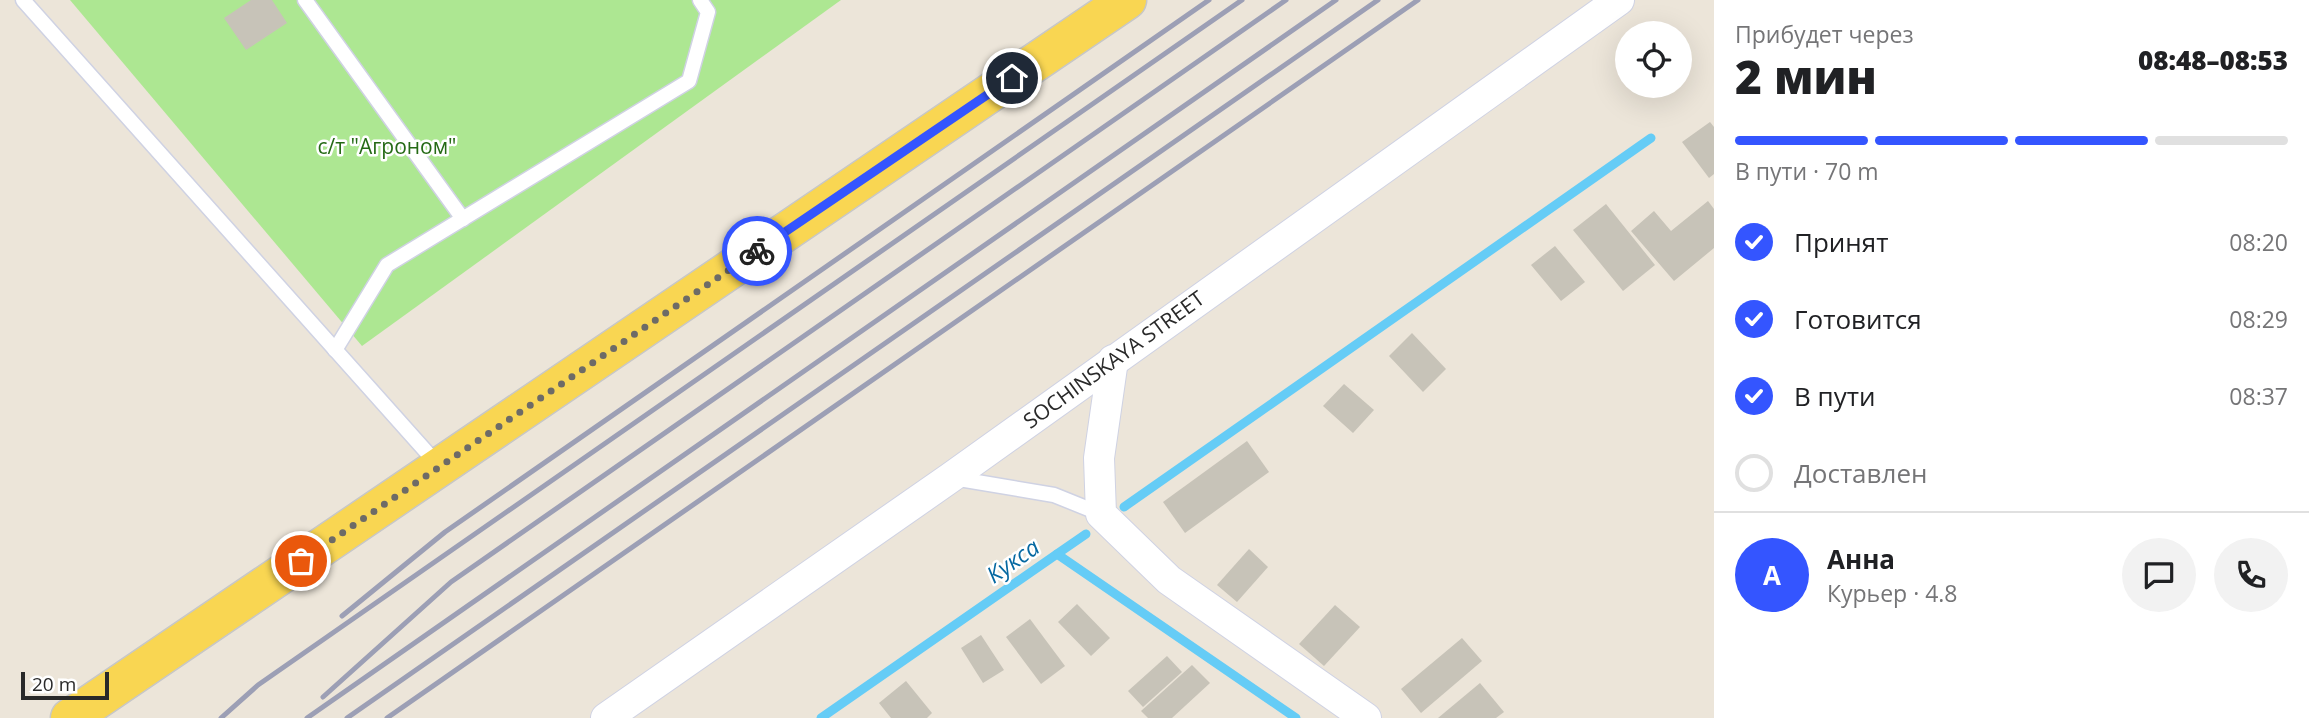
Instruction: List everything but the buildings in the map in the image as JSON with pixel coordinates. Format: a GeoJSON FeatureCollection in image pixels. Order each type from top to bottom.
{"type":"FeatureCollection","features":[{"type":"Feature","properties":{"kind":"main road"},"geometry":{"type":"LineString","coordinates":[[70,718],[1127,0]]}},
{"type":"Feature","properties":{"kind":"street","name":"SOCHINSKAYA STREET"},"geometry":{"type":"LineString","coordinates":[[606,718],[950,478],[1619,0]]}},
{"type":"Feature","properties":{"kind":"street"},"geometry":{"type":"LineString","coordinates":[[1114,359],[1099,458],[1101,514],[1169,580],[1366,718]]}},
{"type":"Feature","properties":{"kind":"lane"},"geometry":{"type":"LineString","coordinates":[[23,0],[440,467]]}},
{"type":"Feature","properties":{"kind":"lane"},"geometry":{"type":"LineString","coordinates":[[305,0],[463,219]]}},
{"type":"Feature","properties":{"kind":"lane"},"geometry":{"type":"LineString","coordinates":[[335,350],[387,265],[689,80],[708,12],[700,0]]}},
{"type":"Feature","properties":{"kind":"lane"},"geometry":{"type":"LineString","coordinates":[[950,478],[1054,495],[1101,514]]}},
{"type":"Feature","properties":{"kind":"green space","name":"с/т \"Агроном\""},"geometry":{"type":"Polygon","coordinates":[[[70,0],[841,0],[362,346],[70,0]]]}},
{"type":"Feature","properties":{"kind":"waterway"},"geometry":{"type":"LineString","coordinates":[[1124,507],[1651,138]]}},
{"type":"Feature","properties":{"kind":"waterway"},"geometry":{"type":"LineString","coordinates":[[1057,554],[1086,534]]}},
{"type":"Feature","properties":{"kind":"waterway","name":"Кукса"},"geometry":{"type":"LineString","coordinates":[[821,718],[1057,554],[1296,718]]}},
{"type":"Feature","properties":{"kind":"railway"},"geometry":{"type":"LineString","coordinates":[[342,616],[445,532],[1209,0]]}},
{"type":"Feature","properties":{"kind":"railway"},"geometry":{"type":"LineString","coordinates":[[221,718],[258,685],[1242,0]]}},
{"type":"Feature","properties":{"kind":"railway"},"geometry":{"type":"LineString","coordinates":[[323,697],[451,582],[1286,0]]}},
{"type":"Feature","properties":{"kind":"railway"},"geometry":{"type":"LineString","coordinates":[[307,718],[1336,0]]}},
{"type":"Feature","properties":{"kind":"railway"},"geometry":{"type":"LineString","coordinates":[[347,718],[1378,0]]}},
{"type":"Feature","properties":{"kind":"railway"},"geometry":{"type":"LineString","coordinates":[[387,718],[1418,0]]}},
{"type":"Feature","properties":{"kind":"way so far"},"geometry":{"type":"LineString","coordinates":[[301,561],[757,251]]}},
{"type":"Feature","properties":{"kind":"route"},"geometry":{"type":"LineString","coordinates":[[757,251],[1012,78]]}}]}
